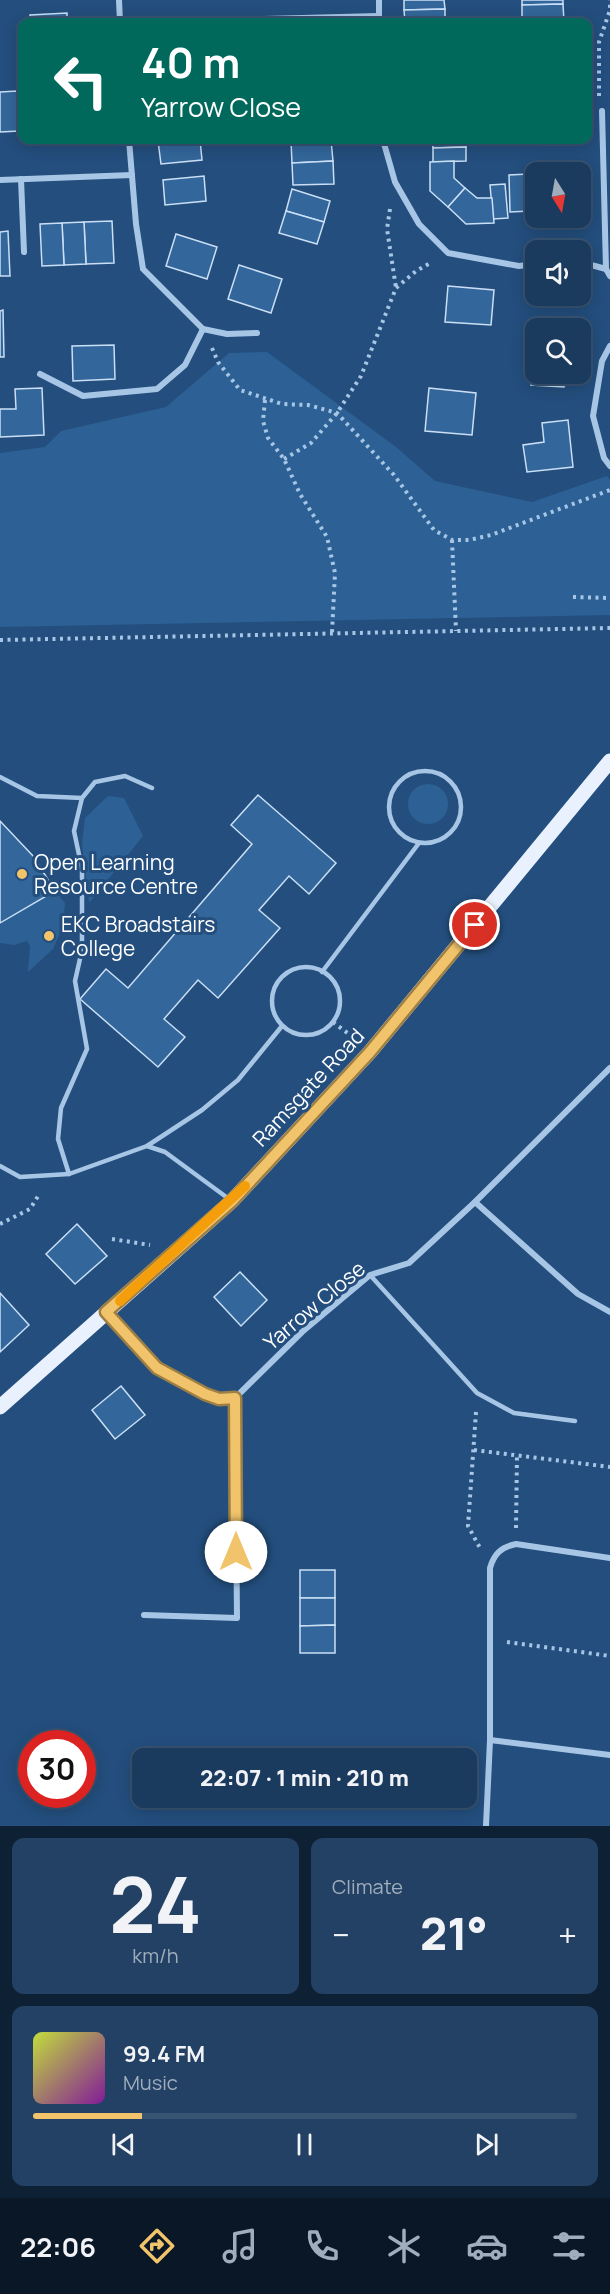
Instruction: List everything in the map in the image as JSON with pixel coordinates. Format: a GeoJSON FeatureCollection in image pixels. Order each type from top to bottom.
{"type":"FeatureCollection","features":[{"type":"Feature","properties":{"kind":"main road","name":"Ramsgate Road"},"geometry":{"type":"LineString","coordinates":[[0,1407],[232,1201],[370,1052],[610,761]]}},
{"type":"Feature","properties":{"kind":"street"},"geometry":{"type":"LineString","coordinates":[[119,0],[120,18]]}},
{"type":"Feature","properties":{"kind":"street"},"geometry":{"type":"LineString","coordinates":[[379,0],[379,18]]}},
{"type":"Feature","properties":{"kind":"street"},"geometry":{"type":"LineString","coordinates":[[602,111],[606,268],[610,276]]}},
{"type":"Feature","properties":{"kind":"street"},"geometry":{"type":"LineString","coordinates":[[129,144],[136,224],[143,269],[203,329],[227,334],[257,333]]}},
{"type":"Feature","properties":{"kind":"street"},"geometry":{"type":"LineString","coordinates":[[384,144],[395,182],[419,224],[448,253],[525,265]]}},
{"type":"Feature","properties":{"kind":"street"},"geometry":{"type":"LineString","coordinates":[[0,180],[132,175]]}},
{"type":"Feature","properties":{"kind":"street"},"geometry":{"type":"LineString","coordinates":[[21,179],[24,252]]}},
{"type":"Feature","properties":{"kind":"street"},"geometry":{"type":"LineString","coordinates":[[591,265],[606,268]]}},
{"type":"Feature","properties":{"kind":"street"},"geometry":{"type":"LineString","coordinates":[[40,374],[83,396],[157,389],[185,364],[203,329]]}},
{"type":"Feature","properties":{"kind":"street"},"geometry":{"type":"LineString","coordinates":[[610,346],[602,361],[593,416],[604,458],[610,466]]}},
{"type":"Feature","properties":{"kind":"street","name":"Yarrow Close"},"geometry":{"type":"LineString","coordinates":[[235,1398],[302,1332],[370,1275],[409,1263],[475,1202],[610,1068]]}},
{"type":"Feature","properties":{"kind":"street"},"geometry":{"type":"LineString","coordinates":[[475,1202],[578,1294],[610,1312]]}},
{"type":"Feature","properties":{"kind":"street"},"geometry":{"type":"LineString","coordinates":[[106,1312],[157,1368],[205,1394],[219,1399],[235,1398],[237,1618],[144,1615]]}},
{"type":"Feature","properties":{"kind":"street"},"geometry":{"type":"LineString","coordinates":[[486,1826],[490,1740],[490,1568],[493,1559],[498,1551],[516,1544],[610,1558]]}},
{"type":"Feature","properties":{"kind":"street"},"geometry":{"type":"LineString","coordinates":[[490,1740],[610,1755]]}},
{"type":"Feature","properties":{"kind":"lane"},"geometry":{"type":"LineString","coordinates":[[425,771],[437,773],[447,778],[456,788],[460,798],[459,822],[443,839],[431,843],[419,843],[399,832],[392,822],[389,811],[390,799],[395,788],[413,773],[425,771]]}},
{"type":"Feature","properties":{"kind":"lane"},"geometry":{"type":"LineString","coordinates":[[69,1174],[58,1139],[61,1108],[87,1049],[75,981],[82,950],[82,869],[74,831],[82,798],[94,782],[125,776],[152,788]]}},
{"type":"Feature","properties":{"kind":"lane"},"geometry":{"type":"LineString","coordinates":[[0,777],[37,796],[82,798]]}},
{"type":"Feature","properties":{"kind":"lane"},"geometry":{"type":"LineString","coordinates":[[322,972],[419,843]]}},
{"type":"Feature","properties":{"kind":"lane"},"geometry":{"type":"LineString","coordinates":[[312,968],[322,972],[332,979],[338,989],[339,1011],[333,1022],[315,1034],[303,1035],[282,1026],[272,1007],[272,996],[276,986],[291,970],[312,968]]}},
{"type":"Feature","properties":{"kind":"lane"},"geometry":{"type":"LineString","coordinates":[[0,1166],[20,1177],[69,1174],[147,1146],[202,1110],[238,1080],[282,1026]]}},
{"type":"Feature","properties":{"kind":"lane"},"geometry":{"type":"LineString","coordinates":[[147,1146],[165,1152],[232,1201]]}},
{"type":"Feature","properties":{"kind":"lane"},"geometry":{"type":"LineString","coordinates":[[370,1275],[477,1393],[514,1413],[575,1421]]}},
{"type":"Feature","properties":{"kind":"path"},"geometry":{"type":"LineString","coordinates":[[602,111],[599,85],[599,42],[610,10],[610,0]]}},
{"type":"Feature","properties":{"kind":"path"},"geometry":{"type":"LineString","coordinates":[[395,182],[387,229],[396,288]]}},
{"type":"Feature","properties":{"kind":"path"},"geometry":{"type":"LineString","coordinates":[[284,459],[311,443],[337,413],[360,376],[396,288],[416,271],[448,253]]}},
{"type":"Feature","properties":{"kind":"path"},"geometry":{"type":"LineString","coordinates":[[203,329],[218,362],[240,390],[265,400],[282,404],[308,405],[337,413],[394,475],[434,530],[452,540],[469,540],[491,535],[610,490]]}},
{"type":"Feature","properties":{"kind":"path"},"geometry":{"type":"LineString","coordinates":[[265,400],[263,421],[268,438],[284,459],[300,494],[327,537],[335,573],[332,633]]}},
{"type":"Feature","properties":{"kind":"path"},"geometry":{"type":"LineString","coordinates":[[452,540],[456,631]]}},
{"type":"Feature","properties":{"kind":"path"},"geometry":{"type":"LineString","coordinates":[[573,597],[610,598]]}},
{"type":"Feature","properties":{"kind":"path"},"geometry":{"type":"LineString","coordinates":[[0,640],[610,628]]}},
{"type":"Feature","properties":{"kind":"path"},"geometry":{"type":"LineString","coordinates":[[0,1224],[30,1209],[40,1191]]}},
{"type":"Feature","properties":{"kind":"path"},"geometry":{"type":"LineString","coordinates":[[112,1239],[150,1245],[166,1260]]}},
{"type":"Feature","properties":{"kind":"path"},"geometry":{"type":"LineString","coordinates":[[477,1393],[468,1526],[490,1568]]}},
{"type":"Feature","properties":{"kind":"path"},"geometry":{"type":"LineString","coordinates":[[474,1450],[610,1467]]}},
{"type":"Feature","properties":{"kind":"path"},"geometry":{"type":"LineString","coordinates":[[516,1544],[517,1455]]}},
{"type":"Feature","properties":{"kind":"path"},"geometry":{"type":"LineString","coordinates":[[490,1640],[610,1656]]}},
{"type":"Feature","properties":{"kind":"shaded area"},"geometry":{"type":"Polygon","coordinates":[[[267,352],[396,447],[435,481],[532,502],[607,476],[610,480],[610,615],[0,627],[0,453],[45,447],[61,431],[166,407],[229,353],[267,352]]]}},
{"type":"Feature","properties":{"kind":"shaded area"},"geometry":{"type":"Polygon","coordinates":[[[428,784],[442,790],[448,804],[442,818],[428,824],[414,818],[408,804],[414,790],[428,784]]]}},
{"type":"Feature","properties":{"kind":"shaded area"},"geometry":{"type":"Polygon","coordinates":[[[108,796],[124,798],[143,836],[89,903],[82,843],[85,818],[108,796]]]}},
{"type":"Feature","properties":{"kind":"shaded area"},"geometry":{"type":"Polygon","coordinates":[[[55,891],[65,903],[63,926],[53,949],[28,972],[30,946],[27,941],[14,945],[0,943],[0,923],[55,891]]]}},
{"type":"Feature","properties":{"kind":"building"},"geometry":{"type":"Polygon","coordinates":[[[404,0],[444,0],[445,9],[404,10],[404,0]]]}},
{"type":"Feature","properties":{"kind":"building"},"geometry":{"type":"Polygon","coordinates":[[[522,0],[563,0],[563,4],[522,5],[522,0]]]}},
{"type":"Feature","properties":{"kind":"building"},"geometry":{"type":"Polygon","coordinates":[[[563,4],[564,18],[522,18],[522,5],[563,4]]]}},
{"type":"Feature","properties":{"kind":"building"},"geometry":{"type":"Polygon","coordinates":[[[445,9],[445,18],[405,18],[404,10],[445,9]]]}},
{"type":"Feature","properties":{"kind":"building"},"geometry":{"type":"Polygon","coordinates":[[[67,13],[67,18],[30,18],[30,15],[67,13]]]}},
{"type":"Feature","properties":{"kind":"building"},"geometry":{"type":"Polygon","coordinates":[[[17,91],[18,131],[0,132],[0,92],[17,91]]]}},
{"type":"Feature","properties":{"kind":"building"},"geometry":{"type":"Polygon","coordinates":[[[158,144],[200,144],[202,160],[161,164],[158,144]]]}},
{"type":"Feature","properties":{"kind":"building"},"geometry":{"type":"Polygon","coordinates":[[[291,144],[331,144],[333,161],[292,163],[291,144]]]}},
{"type":"Feature","properties":{"kind":"building"},"geometry":{"type":"Polygon","coordinates":[[[432,144],[466,144],[466,147],[433,148],[432,144]]]}},
{"type":"Feature","properties":{"kind":"building"},"geometry":{"type":"Polygon","coordinates":[[[466,147],[466,161],[433,162],[433,148],[466,147]]]}},
{"type":"Feature","properties":{"kind":"building"},"geometry":{"type":"Polygon","coordinates":[[[333,161],[334,184],[293,185],[292,163],[333,161]]]}},
{"type":"Feature","properties":{"kind":"building"},"geometry":{"type":"Polygon","coordinates":[[[454,161],[454,178],[465,188],[448,207],[430,191],[430,162],[454,161]]]}},
{"type":"Feature","properties":{"kind":"building"},"geometry":{"type":"Polygon","coordinates":[[[525,174],[525,211],[510,212],[509,175],[525,174]]]}},
{"type":"Feature","properties":{"kind":"building"},"geometry":{"type":"Polygon","coordinates":[[[204,176],[206,201],[165,205],[163,180],[204,176]]]}},
{"type":"Feature","properties":{"kind":"building"},"geometry":{"type":"Polygon","coordinates":[[[505,184],[508,218],[493,219],[490,185],[505,184]]]}},
{"type":"Feature","properties":{"kind":"building"},"geometry":{"type":"Polygon","coordinates":[[[465,188],[477,198],[492,198],[494,223],[466,224],[448,207],[465,188]]]}},
{"type":"Feature","properties":{"kind":"building"},"geometry":{"type":"Polygon","coordinates":[[[292,189],[330,201],[324,222],[286,211],[292,189]]]}},
{"type":"Feature","properties":{"kind":"building"},"geometry":{"type":"Polygon","coordinates":[[[286,211],[324,222],[317,244],[279,233],[286,211]]]}},
{"type":"Feature","properties":{"kind":"building"},"geometry":{"type":"Polygon","coordinates":[[[112,221],[114,263],[86,264],[84,222],[112,221]]]}},
{"type":"Feature","properties":{"kind":"building"},"geometry":{"type":"Polygon","coordinates":[[[84,222],[86,264],[64,265],[62,223],[84,222]]]}},
{"type":"Feature","properties":{"kind":"building"},"geometry":{"type":"Polygon","coordinates":[[[62,223],[64,265],[42,266],[40,224],[62,223]]]}},
{"type":"Feature","properties":{"kind":"building"},"geometry":{"type":"Polygon","coordinates":[[[8,231],[10,276],[0,276],[0,232],[8,231]]]}},
{"type":"Feature","properties":{"kind":"building"},"geometry":{"type":"Polygon","coordinates":[[[176,234],[217,247],[207,279],[166,266],[176,234]]]}},
{"type":"Feature","properties":{"kind":"building"},"geometry":{"type":"Polygon","coordinates":[[[239,265],[282,279],[271,313],[228,299],[239,265]]]}},
{"type":"Feature","properties":{"kind":"building"},"geometry":{"type":"Polygon","coordinates":[[[448,286],[494,290],[491,325],[445,322],[448,286]]]}},
{"type":"Feature","properties":{"kind":"building"},"geometry":{"type":"Polygon","coordinates":[[[3,310],[4,357],[0,357],[0,311],[3,310]]]}},
{"type":"Feature","properties":{"kind":"building"},"geometry":{"type":"Polygon","coordinates":[[[114,345],[115,379],[73,381],[72,346],[114,345]]]}},
{"type":"Feature","properties":{"kind":"building"},"geometry":{"type":"Polygon","coordinates":[[[531,384],[564,384],[564,387],[531,384]]]}},
{"type":"Feature","properties":{"kind":"building"},"geometry":{"type":"Polygon","coordinates":[[[42,388],[44,435],[0,437],[0,409],[16,409],[15,389],[42,388]]]}},
{"type":"Feature","properties":{"kind":"building"},"geometry":{"type":"Polygon","coordinates":[[[429,388],[476,393],[472,435],[425,431],[429,388]]]}},
{"type":"Feature","properties":{"kind":"building"},"geometry":{"type":"Polygon","coordinates":[[[568,420],[573,467],[527,472],[523,445],[544,442],[542,423],[568,420]]]}},
{"type":"Feature","properties":{"kind":"building"},"geometry":{"type":"Polygon","coordinates":[[[258,795],[336,863],[309,894],[289,876],[259,910],[280,928],[218,998],[198,980],[164,1019],[185,1037],[158,1067],[80,999],[106,969],[128,988],[252,844],[231,825],[258,795]]]}},
{"type":"Feature","properties":{"kind":"building","name":"Open Learning Resource Centre"},"geometry":{"type":"Polygon","coordinates":[[[0,821],[34,857],[55,891],[0,923],[0,821]]]}},
{"type":"Feature","properties":{"kind":"building"},"geometry":{"type":"Polygon","coordinates":[[[77,1224],[107,1256],[75,1284],[46,1254],[77,1224]]]}},
{"type":"Feature","properties":{"kind":"building"},"geometry":{"type":"Polygon","coordinates":[[[240,1272],[267,1300],[241,1326],[214,1297],[240,1272]]]}},
{"type":"Feature","properties":{"kind":"building"},"geometry":{"type":"Polygon","coordinates":[[[0,1293],[29,1325],[0,1352],[0,1293]]]}},
{"type":"Feature","properties":{"kind":"building"},"geometry":{"type":"Polygon","coordinates":[[[121,1386],[145,1415],[115,1439],[92,1410],[121,1386]]]}},
{"type":"Feature","properties":{"kind":"building"},"geometry":{"type":"Polygon","coordinates":[[[300,1570],[335,1570],[335,1598],[300,1598],[300,1570]]]}},
{"type":"Feature","properties":{"kind":"building"},"geometry":{"type":"Polygon","coordinates":[[[300,1598],[335,1598],[335,1625],[300,1626],[300,1598]]]}},
{"type":"Feature","properties":{"kind":"building"},"geometry":{"type":"Polygon","coordinates":[[[335,1625],[335,1653],[300,1653],[300,1626],[335,1625]]]}},
{"type":"Feature","properties":{"kind":"slow traffic"},"geometry":{"type":"LineString","coordinates":[[120,1301],[232,1201],[245,1186]]}},
{"type":"Feature","properties":{"kind":"place","name":"Open Learning Resource Centre"},"geometry":{"type":"Point","coordinates":[22,874]}},
{"type":"Feature","properties":{"kind":"place","name":"EKC Broadstairs College"},"geometry":{"type":"Point","coordinates":[49,936]}},
{"type":"Feature","properties":{"kind":"route"},"geometry":{"type":"LineString","coordinates":[[236,1552],[235,1398],[219,1399],[205,1394],[157,1368],[106,1312],[232,1201],[370,1052],[475,925]]}}]}
